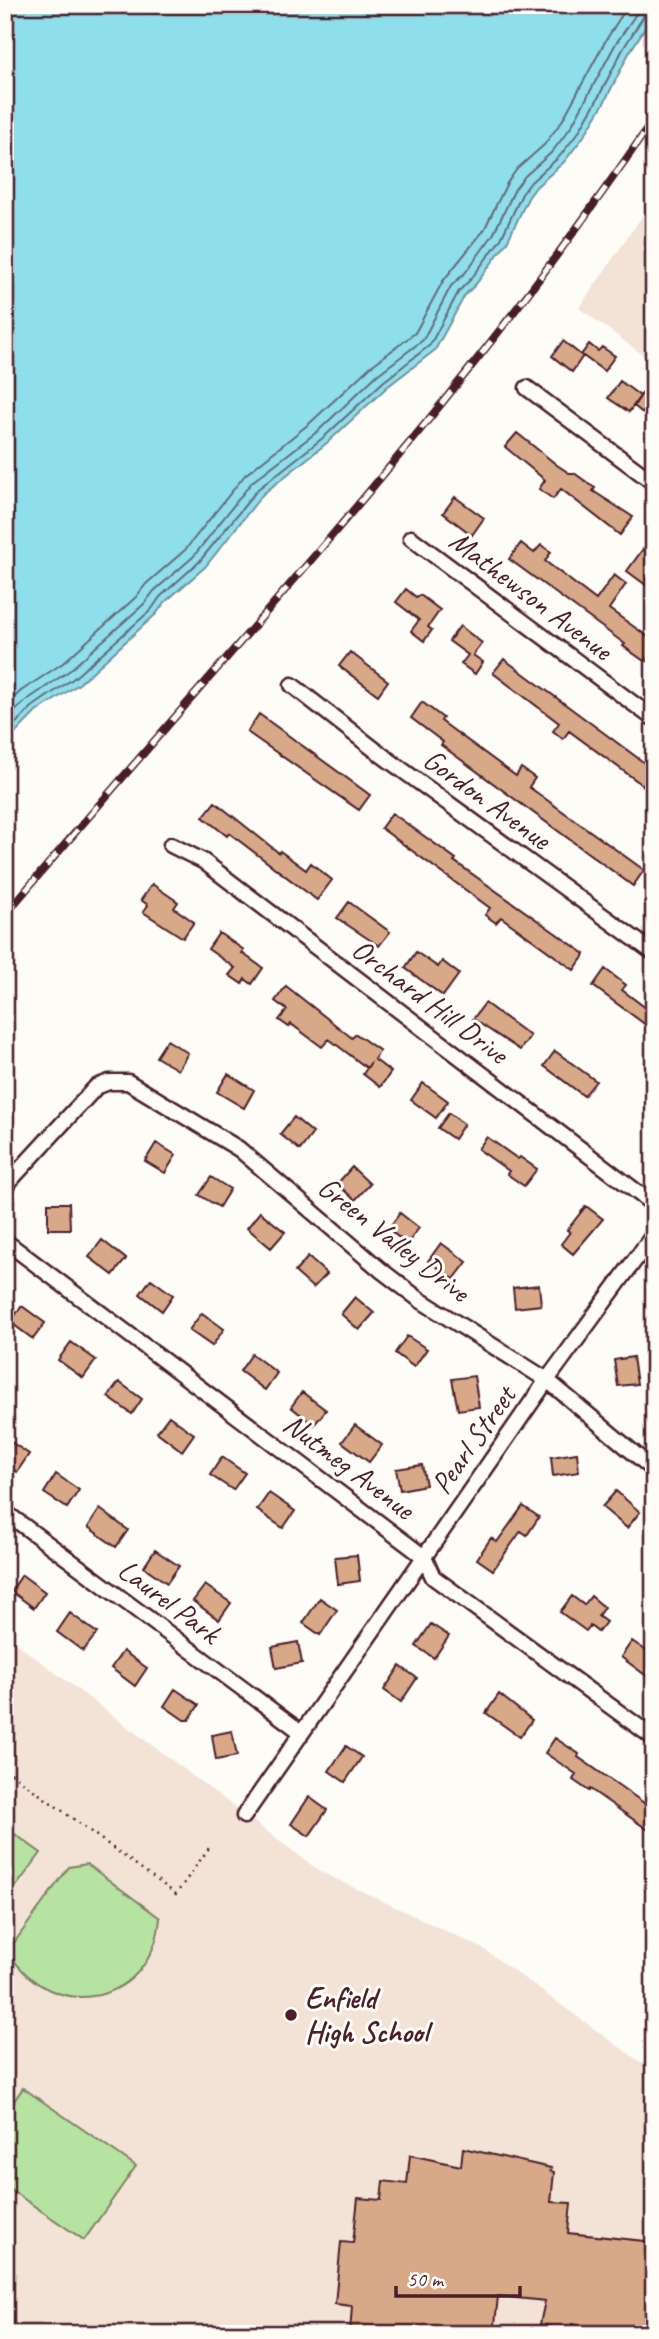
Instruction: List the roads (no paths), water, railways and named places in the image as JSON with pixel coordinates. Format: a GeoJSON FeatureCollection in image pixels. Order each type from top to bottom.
{"type":"FeatureCollection","features":[{"type":"Feature","properties":{"kind":"street"},"geometry":{"type":"LineString","coordinates":[[527,388],[654,483]]}},
{"type":"Feature","properties":{"kind":"street","name":"Mathewson Avenue"},"geometry":{"type":"LineString","coordinates":[[411,538],[654,719]]}},
{"type":"Feature","properties":{"kind":"street","name":"Gordon Avenue"},"geometry":{"type":"LineString","coordinates":[[292,685],[379,753],[654,953]]}},
{"type":"Feature","properties":{"kind":"street","name":"Orchard Hill Drive"},"geometry":{"type":"LineString","coordinates":[[171,845],[203,860],[654,1205]]}},
{"type":"Feature","properties":{"kind":"street","name":"Green Valley Drive"},"geometry":{"type":"LineString","coordinates":[[5,1186],[96,1087],[109,1082],[128,1082],[239,1149],[382,1271],[420,1300],[547,1380],[654,1471]]}},
{"type":"Feature","properties":{"kind":"street","name":"Pearl Street"},"geometry":{"type":"LineString","coordinates":[[244,1816],[547,1380],[654,1234]]}},
{"type":"Feature","properties":{"kind":"street","name":"Nutmeg Avenue"},"geometry":{"type":"LineString","coordinates":[[5,1241],[424,1557],[433,1577],[654,1738]]}},
{"type":"Feature","properties":{"kind":"street","name":"Laurel Park"},"geometry":{"type":"LineString","coordinates":[[5,1512],[301,1732]]}},
{"type":"Feature","properties":{"kind":"water"},"geometry":{"type":"Polygon","coordinates":[[[5,5],[654,5],[654,14],[629,53],[584,136],[564,162],[536,187],[528,198],[507,242],[465,295],[435,350],[387,387],[328,442],[263,494],[205,567],[79,684],[36,712],[5,744],[5,5]]]}},
{"type":"Feature","properties":{"kind":"railway"},"geometry":{"type":"LineString","coordinates":[[5,915],[421,429],[501,329],[654,119]]}},
{"type":"Feature","properties":{"kind":"place","name":"Enfield High School"},"geometry":{"type":"Point","coordinates":[291,2015]}}]}
